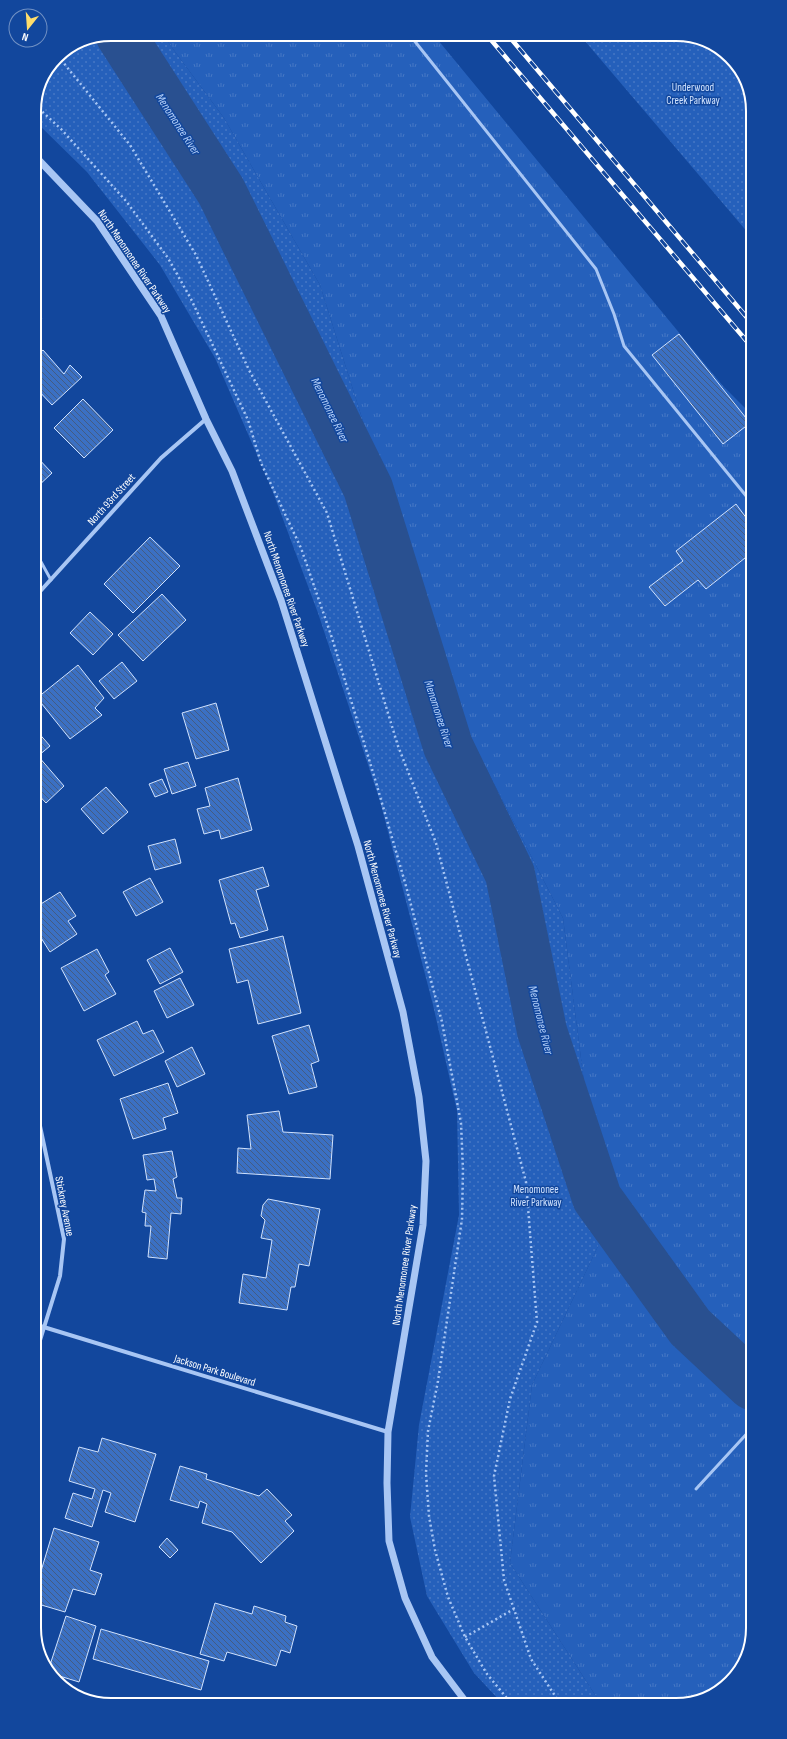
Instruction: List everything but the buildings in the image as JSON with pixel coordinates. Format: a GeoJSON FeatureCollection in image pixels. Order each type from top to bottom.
{"type":"FeatureCollection","features":[{"type":"Feature","properties":{"kind":"street","name":"North Menomonee River Parkway"},"geometry":{"type":"LineString","coordinates":[[41,162],[97,221],[161,316],[206,419],[232,471],[282,600],[358,846],[403,1012],[419,1097],[426,1161],[423,1224],[388,1432],[387,1482],[390,1542],[405,1598],[432,1657],[463,1698]]}},
{"type":"Feature","properties":{"kind":"street","name":"North 93rd Street"},"geometry":{"type":"LineString","coordinates":[[41,591],[161,458],[206,419]]}},
{"type":"Feature","properties":{"kind":"street","name":"Stickney Avenue"},"geometry":{"type":"LineString","coordinates":[[41,1131],[64,1239],[60,1276],[41,1336]]}},
{"type":"Feature","properties":{"kind":"street","name":"Jackson Park Boulevard"},"geometry":{"type":"LineString","coordinates":[[41,1325],[388,1432]]}},
{"type":"Feature","properties":{"kind":"lane"},"geometry":{"type":"LineString","coordinates":[[415,41],[596,269],[614,314],[624,346],[746,496]]}},
{"type":"Feature","properties":{"kind":"lane"},"geometry":{"type":"LineString","coordinates":[[41,562],[51,580]]}},
{"type":"Feature","properties":{"kind":"lane"},"geometry":{"type":"LineString","coordinates":[[696,1489],[746,1435]]}},
{"type":"Feature","properties":{"kind":"path"},"geometry":{"type":"LineString","coordinates":[[63,62],[130,145],[196,255],[249,370],[327,513],[398,746],[436,843],[526,1182],[537,1322],[510,1399],[494,1476],[504,1580],[531,1658],[557,1698]]}},
{"type":"Feature","properties":{"kind":"path"},"geometry":{"type":"LineString","coordinates":[[466,1637],[514,1608]]}},
{"type":"Feature","properties":{"kind":"green space","name":"Menomonee River Parkway"},"geometry":{"type":"Polygon","coordinates":[[[107,41],[167,41],[224,118],[320,285],[451,700],[563,918],[588,1113],[621,1198],[532,1385],[510,1563],[597,1698],[497,1698],[474,1673],[427,1596],[410,1517],[419,1425],[459,1215],[457,1111],[433,1005],[380,801],[318,613],[271,487],[215,358],[160,265],[87,172],[41,127],[43,93],[48,80],[58,65],[72,53],[93,43],[107,41]]]}},
{"type":"Feature","properties":{"kind":"green space"},"geometry":{"type":"Polygon","coordinates":[[[167,41],[439,41],[723,386],[746,409],[746,1628],[745,1641],[737,1663],[715,1686],[707,1691],[689,1697],[597,1698],[510,1563],[532,1385],[621,1198],[588,1113],[563,918],[451,700],[320,285],[224,118],[167,41]]]}},
{"type":"Feature","properties":{"kind":"green space","name":"Underwood Creek Parkway"},"geometry":{"type":"Polygon","coordinates":[[[585,41],[680,41],[694,43],[711,50],[734,72],[739,80],[745,98],[746,230],[585,41]]]}},
{"type":"Feature","properties":{"kind":"waterway","name":"Menomonee River"},"geometry":{"type":"LineString","coordinates":[[125,41],[221,191],[368,488],[448,746],[510,874],[542,1031],[597,1198],[690,1327],[746,1379]]}},
{"type":"Feature","properties":{"kind":"railway"},"geometry":{"type":"LineString","coordinates":[[492,41],[746,340]]}},
{"type":"Feature","properties":{"kind":"railway"},"geometry":{"type":"LineString","coordinates":[[513,41],[746,316]]}}]}
